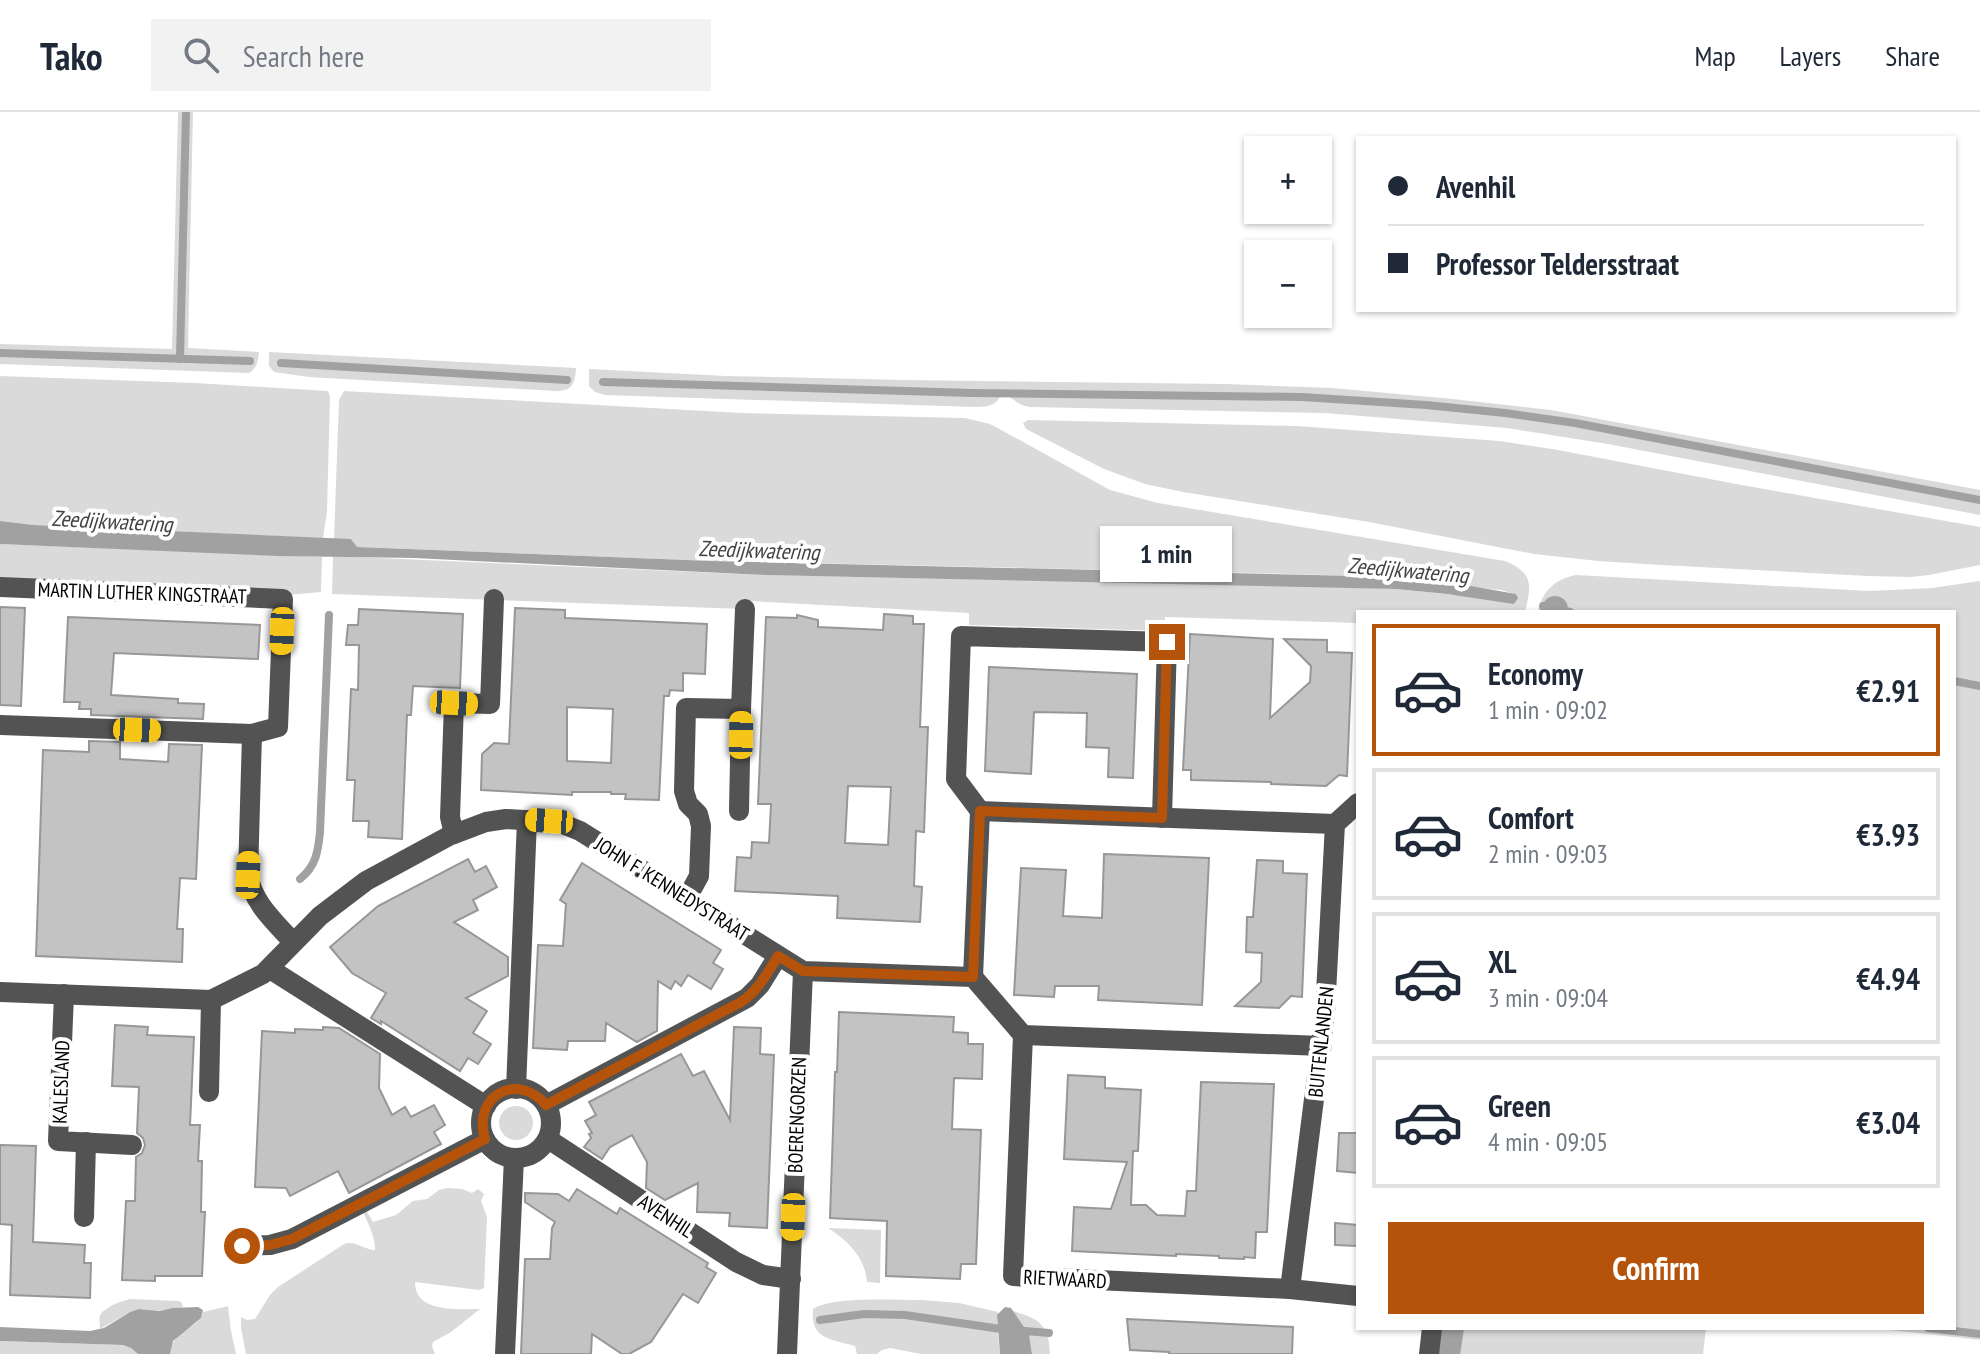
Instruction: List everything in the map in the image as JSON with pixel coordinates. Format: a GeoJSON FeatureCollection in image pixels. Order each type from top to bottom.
{"type":"FeatureCollection","features":[{"type":"Feature","properties":{"kind":"street","name":"MARTIN LUTHER KINGSTRAAT"},"geometry":{"type":"LineString","coordinates":[[0,587],[283,599],[278,727],[252,734]]}},
{"type":"Feature","properties":{"kind":"street"},"geometry":{"type":"LineString","coordinates":[[454,834],[450,817],[454,703],[490,704],[494,599]]}},
{"type":"Feature","properties":{"kind":"street"},"geometry":{"type":"LineString","coordinates":[[739,811],[745,609]]}},
{"type":"Feature","properties":{"kind":"street"},"geometry":{"type":"LineString","coordinates":[[1162,818],[1167,642],[961,636],[956,779],[980,811],[973,977],[1023,1035],[1322,1046]]}},
{"type":"Feature","properties":{"kind":"street"},"geometry":{"type":"LineString","coordinates":[[687,898],[699,876],[701,826],[698,814],[688,804],[684,791],[686,708],[741,709]]}},
{"type":"Feature","properties":{"kind":"street"},"geometry":{"type":"LineString","coordinates":[[0,725],[252,734],[248,875],[259,903],[293,942]]}},
{"type":"Feature","properties":{"kind":"street"},"geometry":{"type":"LineString","coordinates":[[980,811],[1335,824],[1356,805]]}},
{"type":"Feature","properties":{"kind":"street","name":"JOHN F. KENNEDYSTRAAT"},"geometry":{"type":"LineString","coordinates":[[0,992],[211,1000],[270,969],[320,916],[366,881],[454,834],[486,822],[506,819],[558,822],[572,827],[803,971],[973,977]]}},
{"type":"Feature","properties":{"kind":"street"},"geometry":{"type":"LineString","coordinates":[[516,1089],[527,820]]}},
{"type":"Feature","properties":{"kind":"street","name":"BUITENLANDEN"},"geometry":{"type":"LineString","coordinates":[[1290,1289],[1322,1046],[1335,824]]}},
{"type":"Feature","properties":{"kind":"street"},"geometry":{"type":"LineString","coordinates":[[546,1105],[747,998],[760,985],[778,956]]}},
{"type":"Feature","properties":{"kind":"street"},"geometry":{"type":"LineString","coordinates":[[270,969],[486,1106]]}},
{"type":"Feature","properties":{"kind":"street","name":"BOERENGORZEN"},"geometry":{"type":"LineString","coordinates":[[787,1354],[803,971]]}},
{"type":"Feature","properties":{"kind":"street","name":"KALESLAND"},"geometry":{"type":"LineString","coordinates":[[64,994],[58,1141],[132,1145]]}},
{"type":"Feature","properties":{"kind":"street"},"geometry":{"type":"LineString","coordinates":[[209,1092],[211,1000]]}},
{"type":"Feature","properties":{"kind":"street","name":"RIETWAARD"},"geometry":{"type":"LineString","coordinates":[[1023,1035],[1013,1276],[1290,1289],[1356,1296]]}},
{"type":"Feature","properties":{"kind":"street"},"geometry":{"type":"LineString","coordinates":[[516,1089],[528,1090],[539,1096],[551,1116],[548,1139],[534,1154],[525,1158],[503,1156],[492,1149],[482,1128],[486,1106],[504,1091],[516,1089]]}},
{"type":"Feature","properties":{"kind":"street"},"geometry":{"type":"LineString","coordinates":[[242,1246],[270,1245],[292,1239],[485,1139]]}},
{"type":"Feature","properties":{"kind":"street","name":"AVENHIL"},"geometry":{"type":"LineString","coordinates":[[548,1139],[736,1262],[763,1275],[791,1279]]}},
{"type":"Feature","properties":{"kind":"street","name":"KALESLAND"},"geometry":{"type":"LineString","coordinates":[[84,1217],[86,1142]]}},
{"type":"Feature","properties":{"kind":"street"},"geometry":{"type":"LineString","coordinates":[[505,1354],[514,1158]]}},
{"type":"Feature","properties":{"kind":"street"},"geometry":{"type":"LineString","coordinates":[[1429,1354],[1432,1330]]}},
{"type":"Feature","properties":{"kind":"shaded area"},"geometry":{"type":"Polygon","coordinates":[[[178,112],[193,112],[188,348],[259,352],[254,369],[249,373],[0,364],[0,344],[172,349],[178,112]]]}},
{"type":"Feature","properties":{"kind":"shaded area"},"geometry":{"type":"Polygon","coordinates":[[[269,352],[576,368],[572,386],[556,391],[309,377],[274,372],[269,366],[269,352]]]}},
{"type":"Feature","properties":{"kind":"shaded area"},"geometry":{"type":"Polygon","coordinates":[[[589,369],[726,376],[1226,384],[1332,388],[1453,399],[1551,410],[1980,490],[1980,515],[1608,444],[1507,428],[1325,413],[1030,407],[1006,396],[990,405],[975,407],[605,395],[589,386],[589,369]]]}},
{"type":"Feature","properties":{"kind":"shaded area"},"geometry":{"type":"Polygon","coordinates":[[[0,376],[328,391],[327,511],[323,538],[0,521],[0,376]]]}},
{"type":"Feature","properties":{"kind":"shaded area"},"geometry":{"type":"Polygon","coordinates":[[[344,391],[741,413],[965,418],[990,424],[1110,490],[1158,503],[1505,561],[1525,575],[1529,594],[1525,610],[1356,610],[1356,623],[1165,617],[1165,631],[969,625],[969,613],[749,601],[743,609],[332,594],[333,557],[356,557],[765,575],[1308,586],[1396,589],[1476,597],[1517,596],[1501,590],[1356,576],[712,561],[356,547],[351,539],[334,539],[339,400],[344,391]]]}},
{"type":"Feature","properties":{"kind":"shaded area"},"geometry":{"type":"Polygon","coordinates":[[[1028,420],[1297,426],[1499,441],[1980,527],[1980,565],[1910,577],[1868,576],[1598,561],[1534,554],[1145,484],[1104,469],[1026,429],[1023,423],[1028,420]]]}},
{"type":"Feature","properties":{"kind":"shaded area"},"geometry":{"type":"Polygon","coordinates":[[[0,521],[351,539],[357,547],[712,561],[1356,576],[1448,582],[1516,594],[1518,598],[1514,604],[1396,589],[765,575],[414,558],[278,556],[0,544],[0,521]]]}},
{"type":"Feature","properties":{"kind":"shaded area"},"geometry":{"type":"Polygon","coordinates":[[[0,544],[322,557],[321,592],[286,595],[0,583],[0,544]]]}},
{"type":"Feature","properties":{"kind":"shaded area"},"geometry":{"type":"Polygon","coordinates":[[[1576,575],[1869,591],[1932,588],[1980,581],[1980,1340],[1891,1330],[1956,1330],[1956,610],[1539,610],[1551,587],[1576,575]]]}},
{"type":"Feature","properties":{"kind":"shaded area"},"geometry":{"type":"Polygon","coordinates":[[[516,1106],[528,1111],[533,1123],[528,1135],[516,1140],[504,1135],[499,1123],[504,1111],[516,1106]]]}},
{"type":"Feature","properties":{"kind":"shaded area"},"geometry":{"type":"Polygon","coordinates":[[[448,1188],[472,1193],[478,1189],[484,1194],[481,1201],[487,1217],[484,1288],[479,1290],[415,1282],[417,1292],[429,1304],[449,1309],[480,1309],[433,1342],[435,1354],[246,1354],[241,1317],[255,1319],[278,1287],[344,1244],[352,1243],[375,1250],[363,1212],[366,1210],[373,1222],[396,1215],[413,1201],[427,1199],[439,1190],[448,1188]]]}},
{"type":"Feature","properties":{"kind":"shaded area"},"geometry":{"type":"Polygon","coordinates":[[[828,1228],[881,1230],[880,1283],[867,1282],[863,1265],[854,1250],[828,1228]]]}},
{"type":"Feature","properties":{"kind":"shaded area"},"geometry":{"type":"Polygon","coordinates":[[[130,1299],[179,1301],[183,1307],[165,1311],[139,1309],[100,1329],[102,1312],[130,1299]]]}},
{"type":"Feature","properties":{"kind":"shaded area"},"geometry":{"type":"Polygon","coordinates":[[[922,1300],[959,1303],[998,1312],[1000,1354],[921,1354],[890,1348],[877,1354],[857,1354],[855,1346],[824,1336],[815,1327],[813,1319],[813,1309],[834,1302],[922,1300]]]}},
{"type":"Feature","properties":{"kind":"shaded area"},"geometry":{"type":"Polygon","coordinates":[[[228,1306],[236,1354],[170,1354],[175,1339],[196,1323],[203,1312],[228,1306]]]}},
{"type":"Feature","properties":{"kind":"shaded area"},"geometry":{"type":"Polygon","coordinates":[[[198,1307],[203,1310],[201,1318],[173,1341],[170,1354],[138,1354],[123,1345],[0,1341],[0,1327],[90,1331],[104,1328],[139,1309],[160,1311],[198,1307]]]}},
{"type":"Feature","properties":{"kind":"shaded area"},"geometry":{"type":"Polygon","coordinates":[[[1005,1307],[1011,1308],[1029,1334],[1032,1354],[1000,1354],[997,1315],[1005,1307]]]}},
{"type":"Feature","properties":{"kind":"shaded area"},"geometry":{"type":"Polygon","coordinates":[[[1013,1311],[1041,1325],[1048,1336],[1050,1354],[1032,1354],[1029,1334],[1013,1311]]]}},
{"type":"Feature","properties":{"kind":"shaded area"},"geometry":{"type":"Polygon","coordinates":[[[1438,1330],[1706,1330],[1703,1354],[1436,1354],[1438,1330]]]}},
{"type":"Feature","properties":{"kind":"shaded area"},"geometry":{"type":"Polygon","coordinates":[[[0,1341],[123,1345],[138,1354],[0,1354],[0,1341]]]}},
{"type":"Feature","properties":{"kind":"building"},"geometry":{"type":"Polygon","coordinates":[[[0,607],[25,608],[21,706],[0,705],[0,607]]]}},
{"type":"Feature","properties":{"kind":"building"},"geometry":{"type":"Polygon","coordinates":[[[515,608],[565,610],[565,618],[707,624],[705,674],[683,673],[683,691],[670,690],[669,696],[664,696],[659,800],[625,799],[626,794],[611,792],[572,792],[572,795],[481,790],[482,754],[494,743],[509,744],[515,608]],[[567,707],[567,761],[611,763],[613,709],[567,707]]]}},
{"type":"Feature","properties":{"kind":"building"},"geometry":{"type":"Polygon","coordinates":[[[359,609],[463,614],[460,688],[413,686],[411,715],[407,715],[402,839],[368,837],[369,821],[353,821],[355,780],[347,780],[351,689],[358,690],[359,645],[346,645],[348,625],[358,625],[359,609]]]}},
{"type":"Feature","properties":{"kind":"building"},"geometry":{"type":"Polygon","coordinates":[[[884,614],[913,616],[913,624],[924,624],[920,727],[928,727],[924,832],[916,831],[914,886],[922,887],[920,922],[837,918],[838,896],[735,891],[737,857],[751,858],[752,842],[769,843],[771,804],[758,804],[766,617],[797,618],[797,615],[818,620],[818,627],[883,630],[884,614]],[[848,786],[845,843],[888,845],[891,787],[848,786]]]}},
{"type":"Feature","properties":{"kind":"building"},"geometry":{"type":"Polygon","coordinates":[[[68,617],[260,625],[258,659],[114,653],[111,695],[178,699],[178,703],[204,704],[203,719],[91,715],[91,709],[79,709],[80,702],[64,702],[68,617]]]}},
{"type":"Feature","properties":{"kind":"building"},"geometry":{"type":"Polygon","coordinates":[[[1190,634],[1273,639],[1270,718],[1310,682],[1311,666],[1284,639],[1327,640],[1327,652],[1352,653],[1347,776],[1339,775],[1326,786],[1191,780],[1191,770],[1183,770],[1190,634]]]}},
{"type":"Feature","properties":{"kind":"building"},"geometry":{"type":"Polygon","coordinates":[[[989,667],[1137,674],[1133,778],[1108,777],[1109,748],[1086,747],[1087,713],[1034,712],[1031,774],[985,771],[989,667]]]}},
{"type":"Feature","properties":{"kind":"building"},"geometry":{"type":"Polygon","coordinates":[[[89,741],[120,742],[120,759],[168,762],[169,744],[202,745],[196,879],[180,878],[177,929],[183,929],[182,962],[36,956],[43,750],[89,752],[89,741]]]}},
{"type":"Feature","properties":{"kind":"building"},"geometry":{"type":"Polygon","coordinates":[[[1104,854],[1209,858],[1202,1005],[1098,1000],[1099,986],[1055,986],[1054,997],[1014,995],[1021,868],[1066,870],[1063,916],[1102,918],[1104,854]]]}},
{"type":"Feature","properties":{"kind":"building"},"geometry":{"type":"Polygon","coordinates":[[[468,859],[475,872],[486,866],[497,887],[473,900],[478,910],[454,922],[508,957],[508,976],[466,998],[487,1011],[473,1033],[491,1044],[478,1064],[468,1058],[460,1071],[381,1021],[381,1024],[371,1018],[386,993],[352,973],[330,947],[378,906],[468,859]]]}},
{"type":"Feature","properties":{"kind":"building"},"geometry":{"type":"Polygon","coordinates":[[[1257,860],[1283,861],[1283,873],[1307,874],[1302,997],[1291,996],[1279,1008],[1235,1006],[1261,982],[1262,953],[1246,952],[1247,917],[1253,917],[1257,860]]]}},
{"type":"Feature","properties":{"kind":"building"},"geometry":{"type":"Polygon","coordinates":[[[582,863],[721,950],[713,963],[723,969],[711,989],[688,975],[681,986],[675,981],[671,989],[658,981],[657,1031],[637,1042],[606,1023],[605,1041],[568,1041],[567,1050],[533,1048],[538,945],[563,946],[566,904],[560,900],[582,863]]]}},
{"type":"Feature","properties":{"kind":"building"},"geometry":{"type":"Polygon","coordinates":[[[839,1012],[954,1017],[953,1032],[968,1033],[968,1044],[983,1044],[982,1079],[954,1078],[952,1129],[981,1130],[976,1264],[961,1264],[960,1279],[886,1276],[887,1221],[830,1218],[839,1012]]]}},
{"type":"Feature","properties":{"kind":"building"},"geometry":{"type":"Polygon","coordinates":[[[115,1025],[148,1027],[147,1035],[194,1037],[190,1125],[200,1125],[198,1161],[202,1161],[201,1212],[205,1212],[202,1276],[155,1276],[155,1281],[122,1280],[126,1201],[135,1201],[136,1157],[145,1145],[137,1133],[139,1087],[112,1086],[115,1025]]]}},
{"type":"Feature","properties":{"kind":"building"},"geometry":{"type":"Polygon","coordinates":[[[323,1027],[339,1028],[380,1054],[379,1088],[392,1115],[405,1107],[411,1117],[434,1105],[445,1125],[434,1132],[441,1144],[349,1193],[338,1171],[290,1196],[286,1188],[255,1187],[262,1031],[295,1033],[295,1029],[323,1030],[323,1027]]]}},
{"type":"Feature","properties":{"kind":"building"},"geometry":{"type":"Polygon","coordinates":[[[734,1027],[761,1028],[760,1054],[774,1055],[767,1228],[729,1226],[730,1213],[697,1212],[698,1183],[665,1200],[646,1188],[647,1162],[632,1135],[610,1147],[602,1159],[584,1147],[592,1133],[585,1121],[596,1115],[589,1102],[681,1054],[693,1076],[704,1071],[730,1120],[734,1027]]]}},
{"type":"Feature","properties":{"kind":"building"},"geometry":{"type":"Polygon","coordinates":[[[1068,1075],[1105,1077],[1105,1088],[1141,1090],[1138,1151],[1133,1151],[1131,1205],[1146,1205],[1157,1215],[1185,1216],[1187,1191],[1196,1191],[1201,1082],[1274,1084],[1267,1232],[1256,1232],[1255,1258],[1072,1251],[1074,1207],[1111,1209],[1127,1162],[1064,1159],[1068,1075]]]}},
{"type":"Feature","properties":{"kind":"building"},"geometry":{"type":"Polygon","coordinates":[[[1339,1133],[1356,1133],[1356,1173],[1337,1171],[1339,1133]]]}},
{"type":"Feature","properties":{"kind":"building"},"geometry":{"type":"Polygon","coordinates":[[[0,1145],[36,1146],[33,1242],[85,1245],[84,1263],[91,1263],[90,1298],[10,1295],[12,1225],[0,1224],[0,1145]]]}},
{"type":"Feature","properties":{"kind":"building"},"geometry":{"type":"Polygon","coordinates":[[[577,1189],[617,1214],[620,1208],[708,1263],[706,1267],[716,1273],[698,1303],[683,1294],[651,1342],[629,1354],[622,1354],[592,1334],[591,1354],[521,1354],[525,1259],[550,1259],[555,1222],[525,1202],[525,1193],[558,1194],[569,1201],[577,1189]]]}},
{"type":"Feature","properties":{"kind":"building"},"geometry":{"type":"Polygon","coordinates":[[[1335,1223],[1356,1225],[1356,1246],[1335,1245],[1335,1223]]]}},
{"type":"Feature","properties":{"kind":"building"},"geometry":{"type":"Polygon","coordinates":[[[1127,1319],[1293,1327],[1292,1354],[1169,1354],[1130,1350],[1127,1319]]]}},
{"type":"Feature","properties":{"kind":"waterway"},"geometry":{"type":"LineString","coordinates":[[180,359],[186,112]]}},
{"type":"Feature","properties":{"kind":"waterway"},"geometry":{"type":"LineString","coordinates":[[0,353],[250,361]]}},
{"type":"Feature","properties":{"kind":"waterway"},"geometry":{"type":"LineString","coordinates":[[281,363],[567,380]]}},
{"type":"Feature","properties":{"kind":"waterway"},"geometry":{"type":"LineString","coordinates":[[603,382],[972,393],[1302,397],[1426,405],[1575,423],[1980,500]]}},
{"type":"Feature","properties":{"kind":"waterway","name":"Zeedijkwatering"},"geometry":{"type":"LineString","coordinates":[[1543,606],[1561,610]]}},
{"type":"Feature","properties":{"kind":"waterway"},"geometry":{"type":"LineString","coordinates":[[300,879],[313,864],[319,839],[329,615]]}},
{"type":"Feature","properties":{"kind":"waterway","name":"Zeedijkwatering"},"geometry":{"type":"LineString","coordinates":[[1956,681],[1980,686]]}},
{"type":"Feature","properties":{"kind":"waterway"},"geometry":{"type":"LineString","coordinates":[[820,1320],[864,1314],[905,1315],[1049,1333]]}},
{"type":"Feature","properties":{"kind":"waterway"},"geometry":{"type":"LineString","coordinates":[[1447,1354],[1451,1330]]}},
{"type":"Feature","properties":{"kind":"waterway"},"geometry":{"type":"LineString","coordinates":[[1945,1330],[1980,1334]]}},
{"type":"Feature","properties":{"kind":"route"},"geometry":{"type":"LineString","coordinates":[[242,1246],[259,1247],[292,1239],[485,1139],[482,1117],[486,1106],[504,1091],[528,1090],[539,1096],[546,1105],[741,1002],[760,985],[778,956],[803,971],[973,977],[980,811],[1162,818],[1167,642]]}}]}
